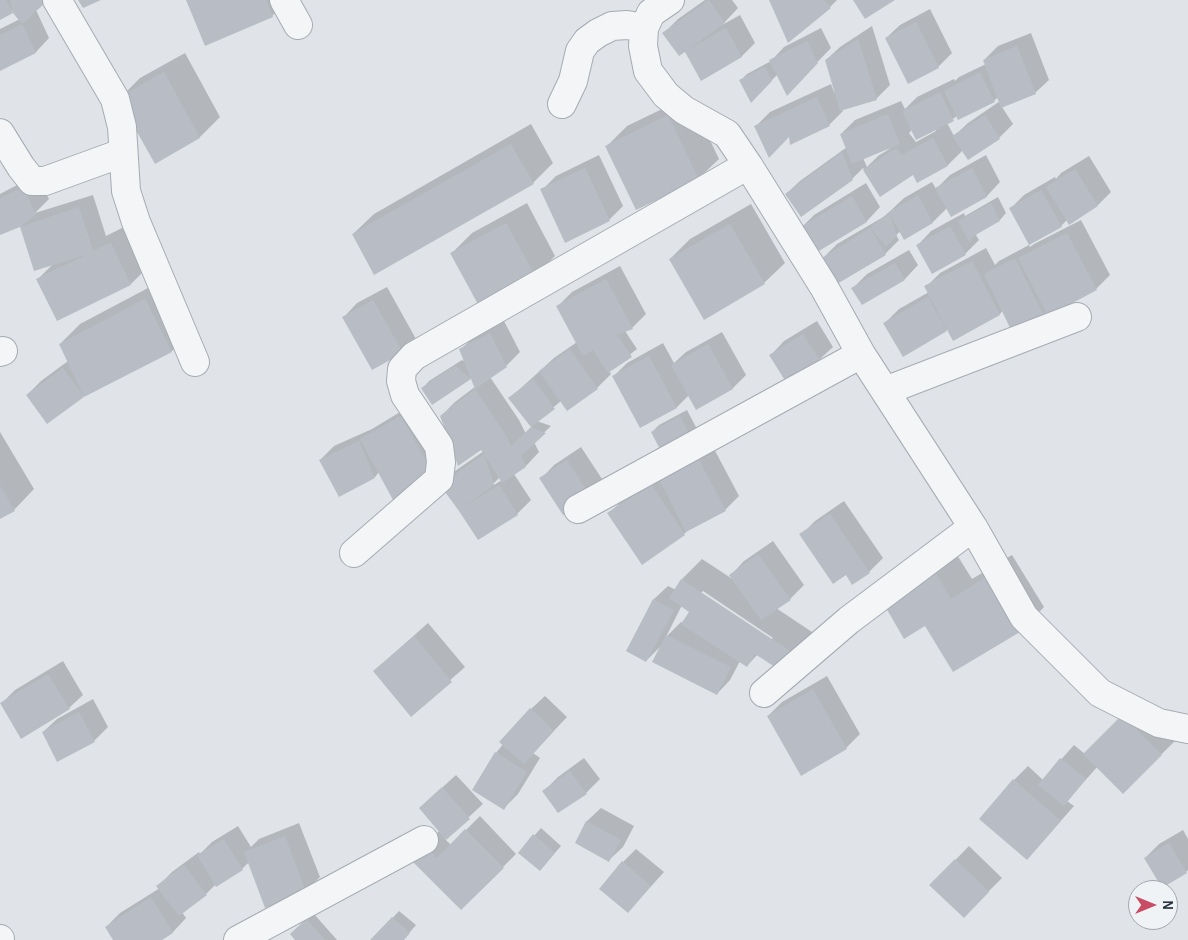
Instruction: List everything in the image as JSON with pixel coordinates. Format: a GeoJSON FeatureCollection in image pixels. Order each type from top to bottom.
{"type":"FeatureCollection","features":[{"type":"Feature","properties":{"kind":"street"},"geometry":{"type":"LineString","coordinates":[[57,0],[115,99],[122,127],[122,153],[126,191],[136,222],[195,362]]}},
{"type":"Feature","properties":{"kind":"street"},"geometry":{"type":"LineString","coordinates":[[284,0],[298,25]]}},
{"type":"Feature","properties":{"kind":"street"},"geometry":{"type":"LineString","coordinates":[[670,0],[651,13],[644,28],[643,46],[648,70],[666,95],[684,110],[727,134],[824,287],[861,354],[973,527],[1024,617],[1100,693],[1159,723],[1188,729]]}},
{"type":"Feature","properties":{"kind":"street"},"geometry":{"type":"LineString","coordinates":[[562,104],[573,81],[580,51],[587,41],[598,32],[612,26],[627,25],[644,28]]}},
{"type":"Feature","properties":{"kind":"street"},"geometry":{"type":"LineString","coordinates":[[0,133],[32,181],[45,181],[122,153]]}},
{"type":"Feature","properties":{"kind":"street"},"geometry":{"type":"LineString","coordinates":[[354,553],[439,479],[439,446],[405,395],[400,381],[402,368],[414,356],[748,165]]}},
{"type":"Feature","properties":{"kind":"street"},"geometry":{"type":"LineString","coordinates":[[885,391],[1077,317]]}},
{"type":"Feature","properties":{"kind":"street"},"geometry":{"type":"LineString","coordinates":[[578,509],[861,354]]}},
{"type":"Feature","properties":{"kind":"street"},"geometry":{"type":"LineString","coordinates":[[764,693],[850,620],[973,527]]}},
{"type":"Feature","properties":{"kind":"street"},"geometry":{"type":"LineString","coordinates":[[238,940],[424,840]]}},
{"type":"Feature","properties":{"kind":"building"},"geometry":{"type":"Polygon","coordinates":[[[0,0],[6,0],[13,13],[0,20],[0,0]]]}},
{"type":"Feature","properties":{"kind":"building"},"geometry":{"type":"Polygon","coordinates":[[[10,0],[42,0],[44,4],[22,24],[13,13],[10,0]]]}},
{"type":"Feature","properties":{"kind":"building"},"geometry":{"type":"Polygon","coordinates":[[[78,0],[101,0],[83,8],[78,0]]]}},
{"type":"Feature","properties":{"kind":"building"},"geometry":{"type":"Polygon","coordinates":[[[186,0],[266,0],[273,17],[205,46],[186,0]]]}},
{"type":"Feature","properties":{"kind":"building"},"geometry":{"type":"Polygon","coordinates":[[[709,0],[725,23],[687,50],[726,28],[742,57],[701,81],[685,52],[679,56],[662,33],[709,0]]]}},
{"type":"Feature","properties":{"kind":"building"},"geometry":{"type":"Polygon","coordinates":[[[769,0],[824,0],[831,8],[788,43],[769,0]]]}},
{"type":"Feature","properties":{"kind":"building"},"geometry":{"type":"Polygon","coordinates":[[[853,0],[895,0],[865,19],[853,0]]]}},
{"type":"Feature","properties":{"kind":"building"},"geometry":{"type":"Polygon","coordinates":[[[916,22],[939,68],[908,84],[885,38],[916,22]]]}},
{"type":"Feature","properties":{"kind":"building"},"geometry":{"type":"Polygon","coordinates":[[[22,24],[36,53],[0,71],[0,35],[22,24]]]}},
{"type":"Feature","properties":{"kind":"building"},"geometry":{"type":"Polygon","coordinates":[[[858,39],[877,100],[840,111],[825,60],[858,39]]]}},
{"type":"Feature","properties":{"kind":"building"},"geometry":{"type":"Polygon","coordinates":[[[807,41],[818,63],[787,96],[769,60],[807,41]]]}},
{"type":"Feature","properties":{"kind":"building"},"geometry":{"type":"Polygon","coordinates":[[[1017,46],[1036,94],[1001,108],[983,60],[1017,46]]]}},
{"type":"Feature","properties":{"kind":"building"},"geometry":{"type":"Polygon","coordinates":[[[765,67],[772,81],[751,103],[739,80],[765,67]]]}},
{"type":"Feature","properties":{"kind":"building"},"geometry":{"type":"Polygon","coordinates":[[[164,72],[200,138],[155,164],[118,98],[164,72]]]}},
{"type":"Feature","properties":{"kind":"building"},"geometry":{"type":"Polygon","coordinates":[[[980,72],[995,102],[958,120],[944,91],[980,72]]]}},
{"type":"Feature","properties":{"kind":"building"},"geometry":{"type":"Polygon","coordinates":[[[940,92],[954,121],[916,140],[902,111],[940,92]]]}},
{"type":"Feature","properties":{"kind":"building"},"geometry":{"type":"Polygon","coordinates":[[[817,97],[830,126],[790,145],[789,137],[769,158],[754,126],[817,97]]]}},
{"type":"Feature","properties":{"kind":"building"},"geometry":{"type":"Polygon","coordinates":[[[888,114],[900,144],[852,164],[840,134],[888,114]]]}},
{"type":"Feature","properties":{"kind":"building"},"geometry":{"type":"Polygon","coordinates":[[[668,115],[699,180],[636,210],[605,146],[668,115]]]}},
{"type":"Feature","properties":{"kind":"building"},"geometry":{"type":"Polygon","coordinates":[[[985,115],[1000,139],[968,160],[952,136],[985,115]]]}},
{"type":"Feature","properties":{"kind":"building"},"geometry":{"type":"Polygon","coordinates":[[[933,138],[948,166],[917,183],[913,175],[880,197],[863,170],[896,148],[902,155],[933,138]]]}},
{"type":"Feature","properties":{"kind":"building"},"geometry":{"type":"Polygon","coordinates":[[[511,144],[534,184],[374,275],[352,234],[511,144]]]}},
{"type":"Feature","properties":{"kind":"building"},"geometry":{"type":"Polygon","coordinates":[[[842,152],[853,180],[801,217],[785,194],[842,152]]]}},
{"type":"Feature","properties":{"kind":"building"},"geometry":{"type":"Polygon","coordinates":[[[585,168],[610,221],[565,243],[540,189],[585,168]]]}},
{"type":"Feature","properties":{"kind":"building"},"geometry":{"type":"Polygon","coordinates":[[[972,168],[987,197],[951,217],[935,188],[972,168]]]}},
{"type":"Feature","properties":{"kind":"building"},"geometry":{"type":"Polygon","coordinates":[[[1075,169],[1098,206],[1069,225],[1046,187],[1075,169]]]}},
{"type":"Feature","properties":{"kind":"building"},"geometry":{"type":"Polygon","coordinates":[[[22,187],[36,214],[20,227],[0,235],[0,199],[22,187]]]}},
{"type":"Feature","properties":{"kind":"building"},"geometry":{"type":"Polygon","coordinates":[[[1041,190],[1062,227],[1029,245],[1009,208],[1041,190]]]}},
{"type":"Feature","properties":{"kind":"building"},"geometry":{"type":"Polygon","coordinates":[[[918,195],[933,223],[904,240],[889,212],[918,195]]]}},
{"type":"Feature","properties":{"kind":"building"},"geometry":{"type":"Polygon","coordinates":[[[852,196],[867,222],[814,254],[799,228],[852,196]]]}},
{"type":"Feature","properties":{"kind":"building"},"geometry":{"type":"Polygon","coordinates":[[[991,203],[1000,221],[972,237],[970,243],[958,221],[991,203]]]}},
{"type":"Feature","properties":{"kind":"building"},"geometry":{"type":"Polygon","coordinates":[[[79,207],[93,251],[111,243],[131,285],[57,321],[36,279],[88,254],[34,271],[20,227],[79,207]]]}},
{"type":"Feature","properties":{"kind":"building"},"geometry":{"type":"Polygon","coordinates":[[[889,212],[897,236],[886,246],[870,228],[889,212]]]}},
{"type":"Feature","properties":{"kind":"building"},"geometry":{"type":"Polygon","coordinates":[[[506,223],[536,277],[480,308],[450,253],[506,223]]]}},
{"type":"Feature","properties":{"kind":"building"},"geometry":{"type":"Polygon","coordinates":[[[730,224],[765,284],[704,320],[669,259],[730,224]]]}},
{"type":"Feature","properties":{"kind":"building"},"geometry":{"type":"Polygon","coordinates":[[[950,226],[966,255],[932,274],[916,245],[950,226]]]}},
{"type":"Feature","properties":{"kind":"building"},"geometry":{"type":"Polygon","coordinates":[[[870,228],[886,255],[837,284],[822,258],[870,228]]]}},
{"type":"Feature","properties":{"kind":"building"},"geometry":{"type":"Polygon","coordinates":[[[1067,233],[1097,290],[1048,316],[1018,258],[1067,233]]]}},
{"type":"Feature","properties":{"kind":"building"},"geometry":{"type":"Polygon","coordinates":[[[1015,258],[1044,316],[1012,332],[984,274],[1015,258]]]}},
{"type":"Feature","properties":{"kind":"building"},"geometry":{"type":"Polygon","coordinates":[[[972,261],[1000,315],[953,341],[924,286],[972,261]]]}},
{"type":"Feature","properties":{"kind":"building"},"geometry":{"type":"Polygon","coordinates":[[[895,263],[905,280],[862,305],[851,288],[895,263]]]}},
{"type":"Feature","properties":{"kind":"building"},"geometry":{"type":"Polygon","coordinates":[[[606,279],[633,329],[617,335],[632,357],[608,373],[593,350],[583,356],[556,306],[606,279]]]}},
{"type":"Feature","properties":{"kind":"building"},"geometry":{"type":"Polygon","coordinates":[[[928,297],[947,331],[903,357],[883,323],[928,297]]]}},
{"type":"Feature","properties":{"kind":"building"},"geometry":{"type":"Polygon","coordinates":[[[145,299],[172,352],[84,397],[59,344],[145,299]]]}},
{"type":"Feature","properties":{"kind":"building"},"geometry":{"type":"Polygon","coordinates":[[[373,300],[403,353],[372,370],[342,317],[373,300]]]}},
{"type":"Feature","properties":{"kind":"building"},"geometry":{"type":"Polygon","coordinates":[[[490,333],[507,367],[475,389],[459,349],[490,333]]]}},
{"type":"Feature","properties":{"kind":"building"},"geometry":{"type":"Polygon","coordinates":[[[803,334],[820,361],[786,382],[769,355],[803,334]]]}},
{"type":"Feature","properties":{"kind":"building"},"geometry":{"type":"Polygon","coordinates":[[[708,344],[733,389],[696,410],[671,365],[708,344]]]}},
{"type":"Feature","properties":{"kind":"building"},"geometry":{"type":"Polygon","coordinates":[[[570,349],[598,389],[567,411],[539,371],[570,349]]]}},
{"type":"Feature","properties":{"kind":"building"},"geometry":{"type":"Polygon","coordinates":[[[649,356],[677,408],[640,428],[612,376],[649,356]]]}},
{"type":"Feature","properties":{"kind":"building"},"geometry":{"type":"Polygon","coordinates":[[[455,366],[471,379],[432,405],[421,388],[455,366]]]}},
{"type":"Feature","properties":{"kind":"building"},"geometry":{"type":"Polygon","coordinates":[[[63,368],[84,397],[47,424],[26,395],[63,368]]]}},
{"type":"Feature","properties":{"kind":"building"},"geometry":{"type":"Polygon","coordinates":[[[533,379],[555,409],[531,427],[508,398],[533,379]]]}},
{"type":"Feature","properties":{"kind":"building"},"geometry":{"type":"Polygon","coordinates":[[[475,389],[511,446],[531,427],[546,433],[521,456],[526,467],[502,483],[481,450],[458,466],[440,416],[475,389]]]}},
{"type":"Feature","properties":{"kind":"building"},"geometry":{"type":"Polygon","coordinates":[[[401,416],[435,477],[393,500],[360,439],[401,416]]]}},
{"type":"Feature","properties":{"kind":"building"},"geometry":{"type":"Polygon","coordinates":[[[680,416],[692,439],[663,455],[651,432],[680,416]]]}},
{"type":"Feature","properties":{"kind":"building"},"geometry":{"type":"Polygon","coordinates":[[[359,441],[375,478],[339,497],[319,460],[359,441]]]}},
{"type":"Feature","properties":{"kind":"building"},"geometry":{"type":"Polygon","coordinates":[[[484,454],[494,485],[462,508],[499,485],[518,515],[478,540],[440,485],[484,454]]]}},
{"type":"Feature","properties":{"kind":"building"},"geometry":{"type":"Polygon","coordinates":[[[698,458],[726,511],[686,532],[659,479],[698,458]]]}},
{"type":"Feature","properties":{"kind":"building"},"geometry":{"type":"Polygon","coordinates":[[[567,460],[591,497],[563,515],[539,478],[567,460]]]}},
{"type":"Feature","properties":{"kind":"building"},"geometry":{"type":"Polygon","coordinates":[[[651,484],[685,535],[642,565],[607,513],[651,484]]]}},
{"type":"Feature","properties":{"kind":"building"},"geometry":{"type":"Polygon","coordinates":[[[0,486],[15,511],[0,519],[0,486]]]}},
{"type":"Feature","properties":{"kind":"building"},"geometry":{"type":"Polygon","coordinates":[[[830,514],[870,573],[852,585],[846,575],[833,584],[799,534],[830,514]]]}},
{"type":"Feature","properties":{"kind":"building"},"geometry":{"type":"Polygon","coordinates":[[[758,554],[791,600],[761,620],[729,575],[758,554]]]}},
{"type":"Feature","properties":{"kind":"building"},"geometry":{"type":"Polygon","coordinates":[[[933,569],[951,599],[991,574],[1025,629],[953,672],[925,626],[904,639],[882,601],[933,569]]]}},
{"type":"Feature","properties":{"kind":"building"},"geometry":{"type":"Polygon","coordinates":[[[681,579],[793,653],[781,671],[755,654],[747,667],[681,624],[689,612],[669,598],[681,579]]]}},
{"type":"Feature","properties":{"kind":"building"},"geometry":{"type":"Polygon","coordinates":[[[653,599],[674,610],[646,662],[626,651],[653,599]]]}},
{"type":"Feature","properties":{"kind":"building"},"geometry":{"type":"Polygon","coordinates":[[[666,635],[731,667],[717,695],[652,662],[666,635]]]}},
{"type":"Feature","properties":{"kind":"building"},"geometry":{"type":"Polygon","coordinates":[[[414,636],[452,682],[411,717],[373,671],[414,636]]]}},
{"type":"Feature","properties":{"kind":"building"},"geometry":{"type":"Polygon","coordinates":[[[48,674],[70,709],[21,739],[0,703],[48,674]]]}},
{"type":"Feature","properties":{"kind":"building"},"geometry":{"type":"Polygon","coordinates":[[[813,689],[847,749],[801,776],[767,716],[813,689]]]}},
{"type":"Feature","properties":{"kind":"building"},"geometry":{"type":"Polygon","coordinates":[[[530,708],[554,731],[524,764],[499,742],[530,708]]]}},
{"type":"Feature","properties":{"kind":"building"},"geometry":{"type":"Polygon","coordinates":[[[79,712],[95,742],[57,762],[42,732],[79,712]]]}},
{"type":"Feature","properties":{"kind":"building"},"geometry":{"type":"Polygon","coordinates":[[[1122,715],[1162,755],[1123,794],[1083,754],[1122,715]]]}},
{"type":"Feature","properties":{"kind":"building"},"geometry":{"type":"Polygon","coordinates":[[[495,752],[527,772],[504,810],[472,790],[495,752]]]}},
{"type":"Feature","properties":{"kind":"building"},"geometry":{"type":"Polygon","coordinates":[[[1060,758],[1086,779],[1064,806],[1038,785],[1060,758]]]}},
{"type":"Feature","properties":{"kind":"building"},"geometry":{"type":"Polygon","coordinates":[[[570,771],[587,794],[558,813],[542,791],[570,771]]]}},
{"type":"Feature","properties":{"kind":"building"},"geometry":{"type":"Polygon","coordinates":[[[1013,779],[1061,821],[1027,860],[979,819],[1013,779]]]}},
{"type":"Feature","properties":{"kind":"building"},"geometry":{"type":"Polygon","coordinates":[[[442,787],[470,819],[446,840],[419,808],[442,787]]]}},
{"type":"Feature","properties":{"kind":"building"},"geometry":{"type":"Polygon","coordinates":[[[586,821],[621,840],[609,862],[575,843],[586,821]]]}},
{"type":"Feature","properties":{"kind":"building"},"geometry":{"type":"Polygon","coordinates":[[[465,829],[504,868],[461,910],[410,859],[424,845],[437,858],[465,829]]]}},
{"type":"Feature","properties":{"kind":"building"},"geometry":{"type":"Polygon","coordinates":[[[533,834],[555,853],[540,871],[518,853],[533,834]]]}},
{"type":"Feature","properties":{"kind":"building"},"geometry":{"type":"Polygon","coordinates":[[[285,836],[306,892],[265,908],[244,852],[285,836]]]}},
{"type":"Feature","properties":{"kind":"building"},"geometry":{"type":"Polygon","coordinates":[[[224,839],[243,870],[216,887],[197,855],[224,839]]]}},
{"type":"Feature","properties":{"kind":"building"},"geometry":{"type":"Polygon","coordinates":[[[1169,843],[1187,873],[1175,880],[1157,880],[1144,858],[1169,843]]]}},
{"type":"Feature","properties":{"kind":"building"},"geometry":{"type":"Polygon","coordinates":[[[955,859],[989,892],[964,918],[929,885],[955,859]]]}},
{"type":"Feature","properties":{"kind":"building"},"geometry":{"type":"Polygon","coordinates":[[[622,861],[651,886],[628,913],[599,889],[622,861]]]}},
{"type":"Feature","properties":{"kind":"building"},"geometry":{"type":"Polygon","coordinates":[[[184,865],[207,895],[179,916],[156,886],[184,865]]]}},
{"type":"Feature","properties":{"kind":"building"},"geometry":{"type":"Polygon","coordinates":[[[151,897],[173,933],[162,940],[113,940],[105,927],[151,897]]]}},
{"type":"Feature","properties":{"kind":"building"},"geometry":{"type":"Polygon","coordinates":[[[392,917],[410,933],[404,940],[370,940],[392,917]]]}},
{"type":"Feature","properties":{"kind":"building"},"geometry":{"type":"Polygon","coordinates":[[[306,919],[325,940],[295,940],[290,934],[306,919]]]}}]}
